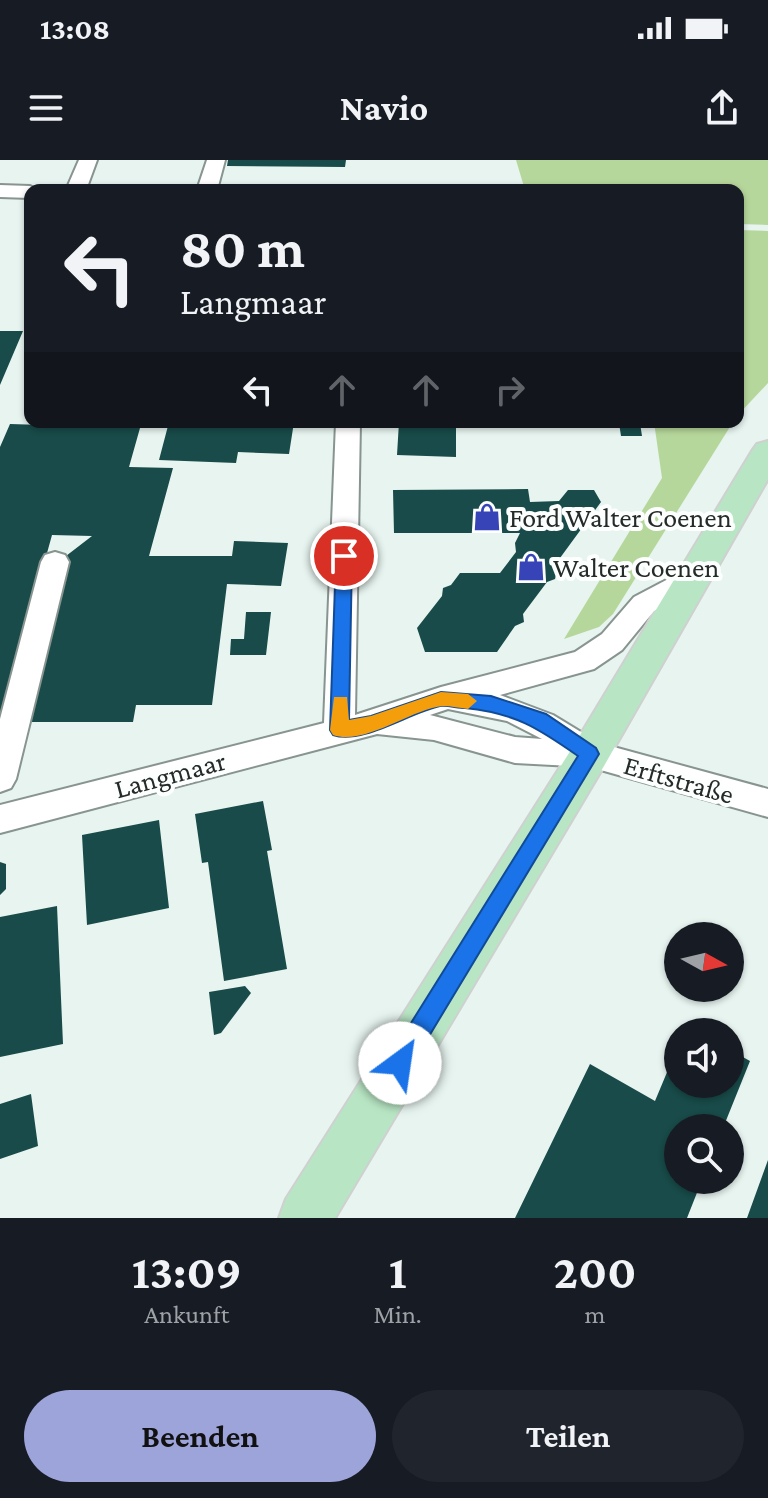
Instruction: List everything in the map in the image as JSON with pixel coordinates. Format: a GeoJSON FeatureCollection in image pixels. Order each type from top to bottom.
{"type":"FeatureCollection","features":[{"type":"Feature","properties":{"kind":"main road"},"geometry":{"type":"LineString","coordinates":[[305,1218],[590,754],[691,577],[768,451]]}},
{"type":"Feature","properties":{"kind":"street"},"geometry":{"type":"LineString","coordinates":[[78,184],[88,160]]}},
{"type":"Feature","properties":{"kind":"street"},"geometry":{"type":"LineString","coordinates":[[209,184],[216,160]]}},
{"type":"Feature","properties":{"kind":"street"},"geometry":{"type":"LineString","coordinates":[[0,191],[24,192]]}},
{"type":"Feature","properties":{"kind":"street"},"geometry":{"type":"LineString","coordinates":[[339,730],[348,428]]}},
{"type":"Feature","properties":{"kind":"street"},"geometry":{"type":"LineString","coordinates":[[0,779],[55,562]]}},
{"type":"Feature","properties":{"kind":"street","name":"Langmaar"},"geometry":{"type":"LineString","coordinates":[[0,819],[372,723],[441,699],[584,661],[612,642],[644,604],[691,577]]}},
{"type":"Feature","properties":{"kind":"street","name":"Langmaar"},"geometry":{"type":"LineString","coordinates":[[441,699],[491,703],[539,719],[590,754]]}},
{"type":"Feature","properties":{"kind":"street","name":"Langmaar"},"geometry":{"type":"LineString","coordinates":[[372,723],[434,728],[515,750],[590,754]]}},
{"type":"Feature","properties":{"kind":"street","name":"Erftstraße"},"geometry":{"type":"LineString","coordinates":[[590,754],[768,803]]}},
{"type":"Feature","properties":{"kind":"green space"},"geometry":{"type":"Polygon","coordinates":[[[516,160],[768,160],[768,225],[744,224],[744,184],[523,184],[516,160]]]}},
{"type":"Feature","properties":{"kind":"green space"},"geometry":{"type":"Polygon","coordinates":[[[744,230],[768,231],[768,383],[744,409],[744,230]]]}},
{"type":"Feature","properties":{"kind":"green space"},"geometry":{"type":"Polygon","coordinates":[[[655,428],[729,428],[613,614],[599,627],[564,639],[662,478],[655,428]]]}},
{"type":"Feature","properties":{"kind":"building"},"geometry":{"type":"Polygon","coordinates":[[[228,160],[346,160],[345,167],[227,166],[228,160]]]}},
{"type":"Feature","properties":{"kind":"building"},"geometry":{"type":"Polygon","coordinates":[[[0,331],[23,331],[0,385],[0,331]]]}},
{"type":"Feature","properties":{"kind":"building"},"geometry":{"type":"Polygon","coordinates":[[[10,424],[24,424],[24,428],[140,428],[129,467],[173,468],[149,556],[232,556],[234,541],[288,543],[281,586],[227,584],[212,705],[136,705],[133,722],[24,722],[66,556],[92,536],[52,535],[0,723],[0,447],[10,424]]]}},
{"type":"Feature","properties":{"kind":"building"},"geometry":{"type":"Polygon","coordinates":[[[167,428],[293,428],[289,454],[238,452],[236,463],[159,460],[167,428]]]}},
{"type":"Feature","properties":{"kind":"building"},"geometry":{"type":"Polygon","coordinates":[[[399,428],[456,428],[456,457],[397,455],[399,428]]]}},
{"type":"Feature","properties":{"kind":"building"},"geometry":{"type":"Polygon","coordinates":[[[620,428],[641,428],[642,436],[621,436],[620,428]]]}},
{"type":"Feature","properties":{"kind":"building","name":"Walter Coenen"},"geometry":{"type":"Polygon","coordinates":[[[528,489],[530,502],[559,501],[568,490],[594,490],[601,502],[560,558],[555,579],[547,582],[523,614],[524,622],[515,626],[497,652],[425,652],[417,628],[442,596],[443,588],[451,585],[460,573],[500,573],[516,552],[515,543],[520,533],[394,533],[393,490],[528,489]]]}},
{"type":"Feature","properties":{"kind":"building"},"geometry":{"type":"Polygon","coordinates":[[[246,612],[271,612],[266,655],[230,655],[231,639],[244,639],[246,612]]]}},
{"type":"Feature","properties":{"kind":"building"},"geometry":{"type":"Polygon","coordinates":[[[263,801],[272,850],[267,851],[287,969],[224,981],[208,862],[202,863],[195,814],[263,801]]]}},
{"type":"Feature","properties":{"kind":"building"},"geometry":{"type":"Polygon","coordinates":[[[159,820],[169,908],[87,925],[82,835],[159,820]]]}},
{"type":"Feature","properties":{"kind":"building"},"geometry":{"type":"Polygon","coordinates":[[[0,862],[6,864],[6,889],[0,895],[0,862]]]}},
{"type":"Feature","properties":{"kind":"building"},"geometry":{"type":"Polygon","coordinates":[[[57,906],[63,1044],[0,1057],[0,917],[57,906]]]}},
{"type":"Feature","properties":{"kind":"building"},"geometry":{"type":"Polygon","coordinates":[[[245,986],[251,993],[221,1033],[214,1035],[209,992],[245,986]]]}},
{"type":"Feature","properties":{"kind":"building"},"geometry":{"type":"Polygon","coordinates":[[[744,1058],[750,1061],[744,1076],[744,1058]]]}},
{"type":"Feature","properties":{"kind":"building"},"geometry":{"type":"Polygon","coordinates":[[[590,1064],[655,1101],[664,1079],[664,1098],[735,1098],[729,1114],[664,1114],[664,1194],[696,1194],[687,1218],[515,1218],[590,1064]]]}},
{"type":"Feature","properties":{"kind":"building"},"geometry":{"type":"Polygon","coordinates":[[[31,1094],[38,1146],[0,1159],[0,1104],[31,1094]]]}},
{"type":"Feature","properties":{"kind":"building"},"geometry":{"type":"Polygon","coordinates":[[[768,1160],[768,1218],[747,1218],[768,1160]]]}},
{"type":"Feature","properties":{"kind":"slow traffic"},"geometry":{"type":"LineString","coordinates":[[340,702],[339,730],[372,723],[441,699],[468,701]]}},
{"type":"Feature","properties":{"kind":"place","name":"Ford Walter Coenen"},"geometry":{"type":"Point","coordinates":[487,517]}},
{"type":"Feature","properties":{"kind":"place","name":"Walter Coenen"},"geometry":{"type":"Point","coordinates":[531,567]}},
{"type":"Feature","properties":{"kind":"route"},"geometry":{"type":"LineString","coordinates":[[344,556],[339,730],[372,723],[441,699],[491,703],[539,719],[590,754],[400,1063]]}}]}
